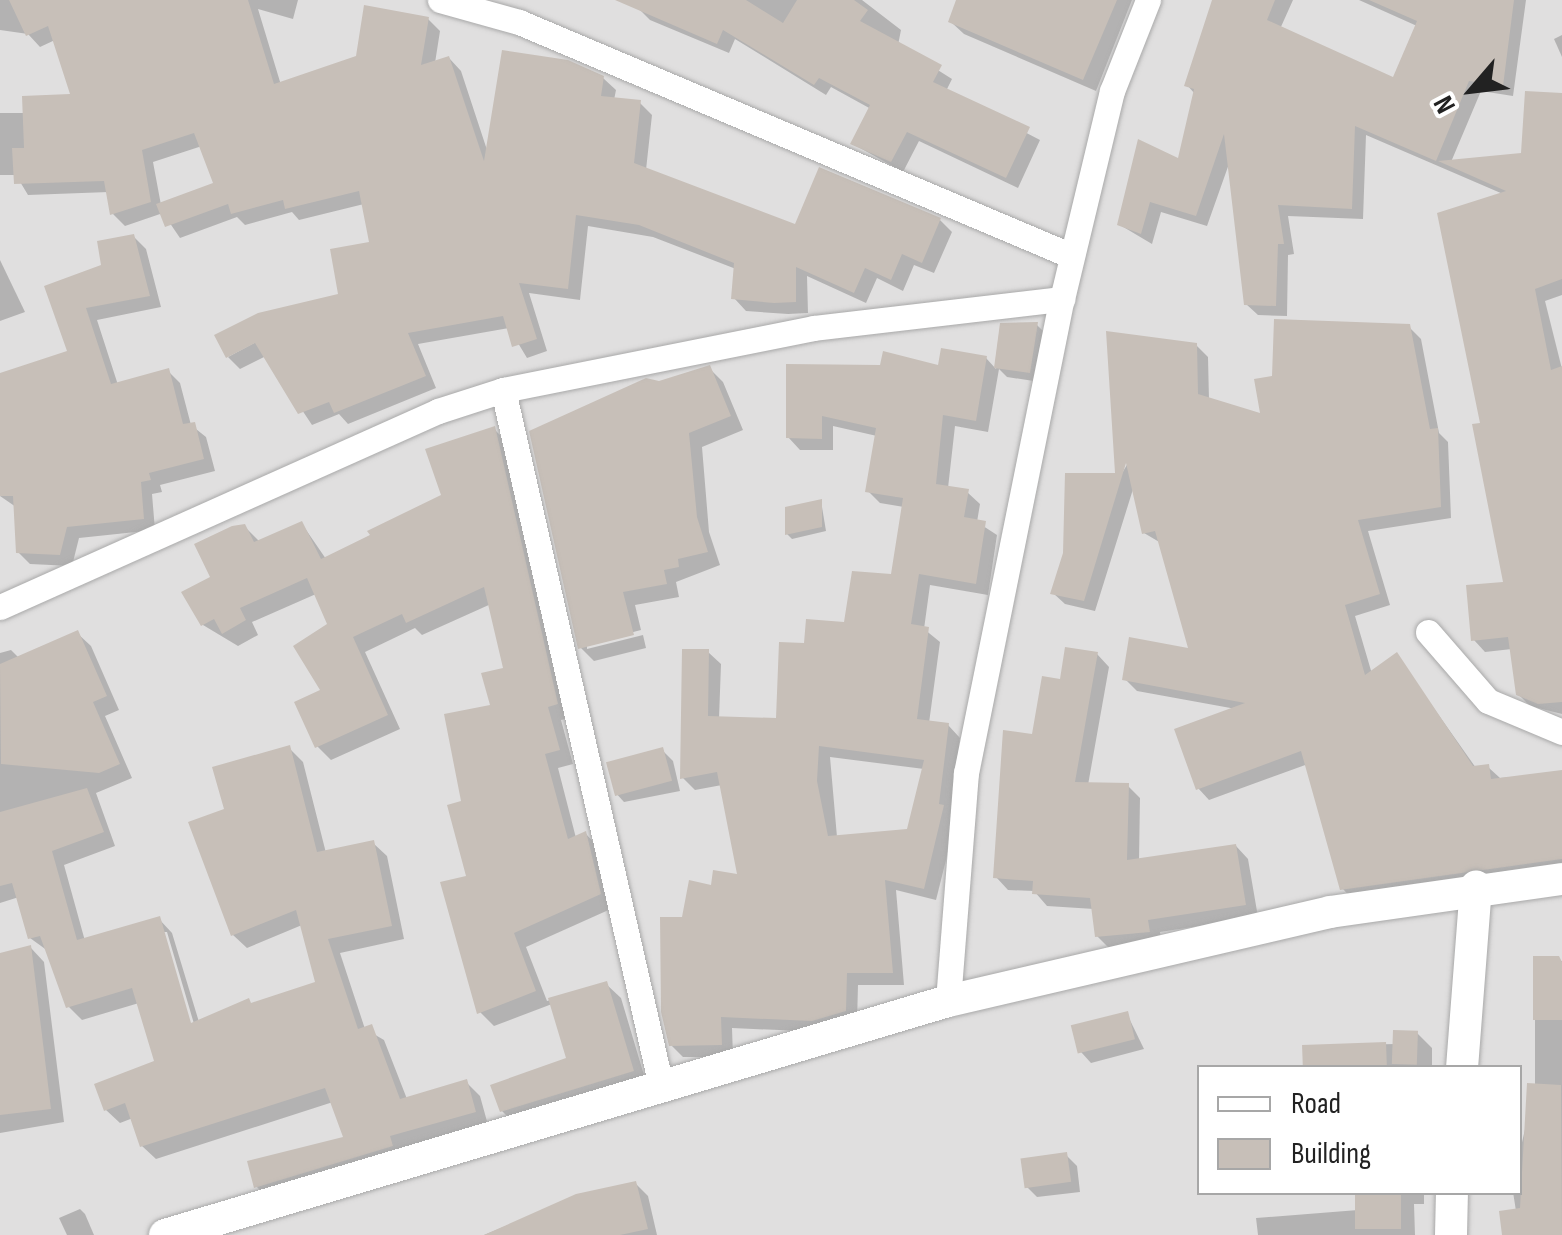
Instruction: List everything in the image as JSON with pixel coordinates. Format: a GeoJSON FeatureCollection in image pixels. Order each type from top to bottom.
{"type":"FeatureCollection","features":[{"type":"Feature","properties":{"kind":"street"},"geometry":{"type":"LineString","coordinates":[[440,0],[519,22],[1072,256]]}},
{"type":"Feature","properties":{"kind":"street"},"geometry":{"type":"LineString","coordinates":[[948,1001],[966,774],[1072,256],[1112,91],[1148,0]]}},
{"type":"Feature","properties":{"kind":"street"},"geometry":{"type":"LineString","coordinates":[[0,607],[438,411],[503,390],[814,328],[1062,299]]}},
{"type":"Feature","properties":{"kind":"street"},"geometry":{"type":"LineString","coordinates":[[503,390],[661,1086]]}},
{"type":"Feature","properties":{"kind":"street"},"geometry":{"type":"LineString","coordinates":[[1428,632],[1488,701],[1562,732]]}},
{"type":"Feature","properties":{"kind":"street"},"geometry":{"type":"LineString","coordinates":[[165,1235],[948,1001],[1330,912],[1476,887],[1562,879]]}},
{"type":"Feature","properties":{"kind":"street"},"geometry":{"type":"LineString","coordinates":[[1462,1065],[1476,887]]}},
{"type":"Feature","properties":{"kind":"street"},"geometry":{"type":"LineString","coordinates":[[1451,1235],[1452,1195]]}},
{"type":"Feature","properties":{"kind":"shaded area"},"geometry":{"type":"Polygon","coordinates":[[[0,0],[1562,0],[1562,1235],[0,1235],[0,0]]]}},
{"type":"Feature","properties":{"kind":"building"},"geometry":{"type":"Polygon","coordinates":[[[9,0],[248,0],[274,84],[356,56],[364,5],[429,17],[421,65],[449,56],[484,161],[502,50],[568,60],[604,76],[601,96],[641,100],[634,163],[795,224],[819,167],[941,218],[922,263],[902,254],[891,280],[865,268],[854,293],[796,267],[796,302],[774,303],[731,299],[734,263],[639,225],[576,215],[568,289],[519,283],[537,339],[512,347],[503,316],[408,333],[426,376],[334,413],[329,402],[298,414],[255,343],[226,358],[214,335],[258,313],[338,294],[330,249],[369,242],[359,191],[285,209],[283,200],[231,214],[228,204],[165,227],[156,204],[213,183],[194,133],[142,150],[151,202],[110,215],[104,181],[14,184],[12,148],[24,148],[22,96],[70,94],[48,26],[26,36],[9,0]]]}},
{"type":"Feature","properties":{"kind":"building"},"geometry":{"type":"Polygon","coordinates":[[[615,0],[746,0],[783,23],[797,0],[854,0],[868,10],[860,21],[942,65],[933,82],[1030,127],[1006,178],[907,132],[891,162],[850,144],[870,105],[819,78],[814,85],[723,30],[717,44],[615,0]]]}},
{"type":"Feature","properties":{"kind":"building"},"geometry":{"type":"Polygon","coordinates":[[[956,0],[1117,0],[1083,80],[948,22],[956,0]]]}},
{"type":"Feature","properties":{"kind":"building"},"geometry":{"type":"Polygon","coordinates":[[[1212,0],[1275,0],[1267,20],[1393,77],[1417,21],[1369,0],[1514,0],[1503,86],[1469,81],[1436,161],[1355,126],[1352,209],[1278,205],[1284,244],[1278,244],[1276,306],[1244,305],[1224,134],[1196,216],[1150,202],[1141,234],[1117,225],[1138,139],[1178,158],[1194,89],[1184,86],[1212,0]]]}},
{"type":"Feature","properties":{"kind":"building"},"geometry":{"type":"Polygon","coordinates":[[[1525,91],[1562,93],[1562,279],[1535,289],[1551,370],[1562,366],[1562,702],[1538,704],[1516,695],[1508,637],[1471,641],[1466,585],[1503,582],[1472,424],[1480,423],[1437,213],[1506,191],[1438,161],[1521,153],[1525,91]]]}},
{"type":"Feature","properties":{"kind":"building"},"geometry":{"type":"Polygon","coordinates":[[[134,234],[150,296],[86,308],[111,384],[169,368],[183,424],[195,422],[204,459],[149,473],[151,480],[141,482],[144,519],[67,527],[60,555],[16,553],[13,496],[0,496],[0,373],[67,351],[44,286],[101,265],[97,241],[134,234]]]}},
{"type":"Feature","properties":{"kind":"building"},"geometry":{"type":"Polygon","coordinates":[[[1274,319],[1410,324],[1430,429],[1438,428],[1441,507],[1358,520],[1380,594],[1345,605],[1365,675],[1397,652],[1473,766],[1489,764],[1491,779],[1562,770],[1562,859],[1340,890],[1301,751],[1196,790],[1174,729],[1245,703],[1122,680],[1129,637],[1188,648],[1155,531],[1142,534],[1126,463],[1084,601],[1050,594],[1063,553],[1065,473],[1115,473],[1106,331],[1197,343],[1198,394],[1260,413],[1254,379],[1272,376],[1274,319]]]}},
{"type":"Feature","properties":{"kind":"building"},"geometry":{"type":"Polygon","coordinates":[[[1038,322],[1030,373],[994,368],[1000,323],[1038,322]]]}},
{"type":"Feature","properties":{"kind":"building"},"geometry":{"type":"Polygon","coordinates":[[[941,348],[987,356],[976,421],[943,415],[936,484],[969,489],[964,517],[986,521],[976,584],[919,574],[911,624],[929,627],[917,719],[949,723],[939,804],[944,805],[924,889],[885,880],[893,973],[847,973],[846,1011],[812,1021],[721,1017],[722,1045],[669,1046],[661,1012],[660,917],[682,917],[689,880],[711,885],[713,870],[737,874],[717,772],[680,779],[682,649],[709,649],[708,716],[776,718],[779,642],[804,643],[806,619],[844,622],[852,571],[891,574],[903,498],[865,492],[876,428],[822,416],[822,439],[786,438],[786,364],[880,365],[883,351],[938,365],[941,348]],[[819,746],[817,781],[828,836],[907,829],[924,760],[819,746]]]}},
{"type":"Feature","properties":{"kind":"building"},"geometry":{"type":"Polygon","coordinates":[[[710,365],[731,416],[689,433],[697,517],[708,552],[678,559],[679,567],[664,570],[667,584],[623,592],[634,635],[578,649],[529,431],[646,378],[659,381],[710,365]]]}},
{"type":"Feature","properties":{"kind":"building"},"geometry":{"type":"Polygon","coordinates":[[[495,426],[558,704],[548,707],[560,750],[545,754],[568,839],[586,831],[601,894],[514,933],[536,991],[477,1014],[440,882],[466,876],[447,805],[461,801],[444,714],[490,705],[481,673],[503,668],[484,587],[406,623],[402,614],[353,637],[388,715],[315,748],[294,702],[320,690],[293,646],[327,624],[307,578],[240,608],[246,620],[222,634],[214,619],[201,626],[181,592],[210,577],[194,544],[232,526],[245,524],[254,542],[302,521],[321,559],[370,535],[367,531],[441,495],[425,449],[495,426]]]}},
{"type":"Feature","properties":{"kind":"building"},"geometry":{"type":"Polygon","coordinates":[[[822,499],[822,527],[785,535],[785,507],[822,499]]]}},
{"type":"Feature","properties":{"kind":"building"},"geometry":{"type":"Polygon","coordinates":[[[78,630],[107,696],[93,702],[120,764],[99,773],[1,764],[0,664],[78,630]]]}},
{"type":"Feature","properties":{"kind":"building"},"geometry":{"type":"Polygon","coordinates":[[[1065,647],[1098,652],[1075,782],[1129,783],[1127,860],[1236,844],[1246,905],[1148,920],[1150,932],[1095,937],[1090,898],[1032,894],[1033,881],[993,878],[1003,730],[1032,734],[1042,676],[1060,679],[1065,647]]]}},
{"type":"Feature","properties":{"kind":"building"},"geometry":{"type":"Polygon","coordinates":[[[290,745],[317,852],[374,840],[392,926],[328,939],[358,1029],[372,1024],[400,1099],[467,1079],[476,1112],[390,1136],[393,1146],[254,1188],[247,1161],[343,1137],[325,1088],[140,1147],[125,1103],[104,1111],[94,1084],[154,1061],[132,988],[66,1008],[40,936],[28,939],[12,883],[0,886],[0,812],[87,788],[104,832],[52,851],[77,940],[160,916],[191,1023],[249,998],[251,1003],[315,982],[296,910],[231,936],[188,822],[224,809],[212,767],[290,745]]]}},
{"type":"Feature","properties":{"kind":"building"},"geometry":{"type":"Polygon","coordinates":[[[663,747],[672,781],[615,796],[606,762],[663,747]]]}},
{"type":"Feature","properties":{"kind":"building"},"geometry":{"type":"Polygon","coordinates":[[[31,945],[51,1109],[0,1115],[0,953],[31,945]]]}},
{"type":"Feature","properties":{"kind":"building"},"geometry":{"type":"Polygon","coordinates":[[[1533,956],[1559,956],[1562,962],[1562,1020],[1533,1020],[1533,956]]]}},
{"type":"Feature","properties":{"kind":"building"},"geometry":{"type":"Polygon","coordinates":[[[607,981],[634,1071],[500,1112],[490,1085],[566,1058],[548,998],[607,981]]]}},
{"type":"Feature","properties":{"kind":"building"},"geometry":{"type":"Polygon","coordinates":[[[1128,1011],[1135,1039],[1078,1053],[1071,1025],[1128,1011]]]}},
{"type":"Feature","properties":{"kind":"building"},"geometry":{"type":"Polygon","coordinates":[[[1393,1030],[1418,1031],[1417,1065],[1392,1064],[1393,1030]]]}},
{"type":"Feature","properties":{"kind":"building"},"geometry":{"type":"Polygon","coordinates":[[[1386,1042],[1387,1065],[1303,1065],[1302,1045],[1386,1042]]]}},
{"type":"Feature","properties":{"kind":"building"},"geometry":{"type":"Polygon","coordinates":[[[1527,1083],[1561,1085],[1562,1235],[1502,1235],[1499,1211],[1520,1208],[1527,1083]]]}},
{"type":"Feature","properties":{"kind":"building"},"geometry":{"type":"Polygon","coordinates":[[[1067,1152],[1071,1182],[1025,1188],[1020,1159],[1067,1152]]]}},
{"type":"Feature","properties":{"kind":"building"},"geometry":{"type":"Polygon","coordinates":[[[636,1181],[648,1229],[620,1235],[484,1235],[576,1194],[636,1181]]]}},
{"type":"Feature","properties":{"kind":"building"},"geometry":{"type":"Polygon","coordinates":[[[1355,1195],[1401,1195],[1401,1229],[1355,1229],[1355,1195]]]}}]}
